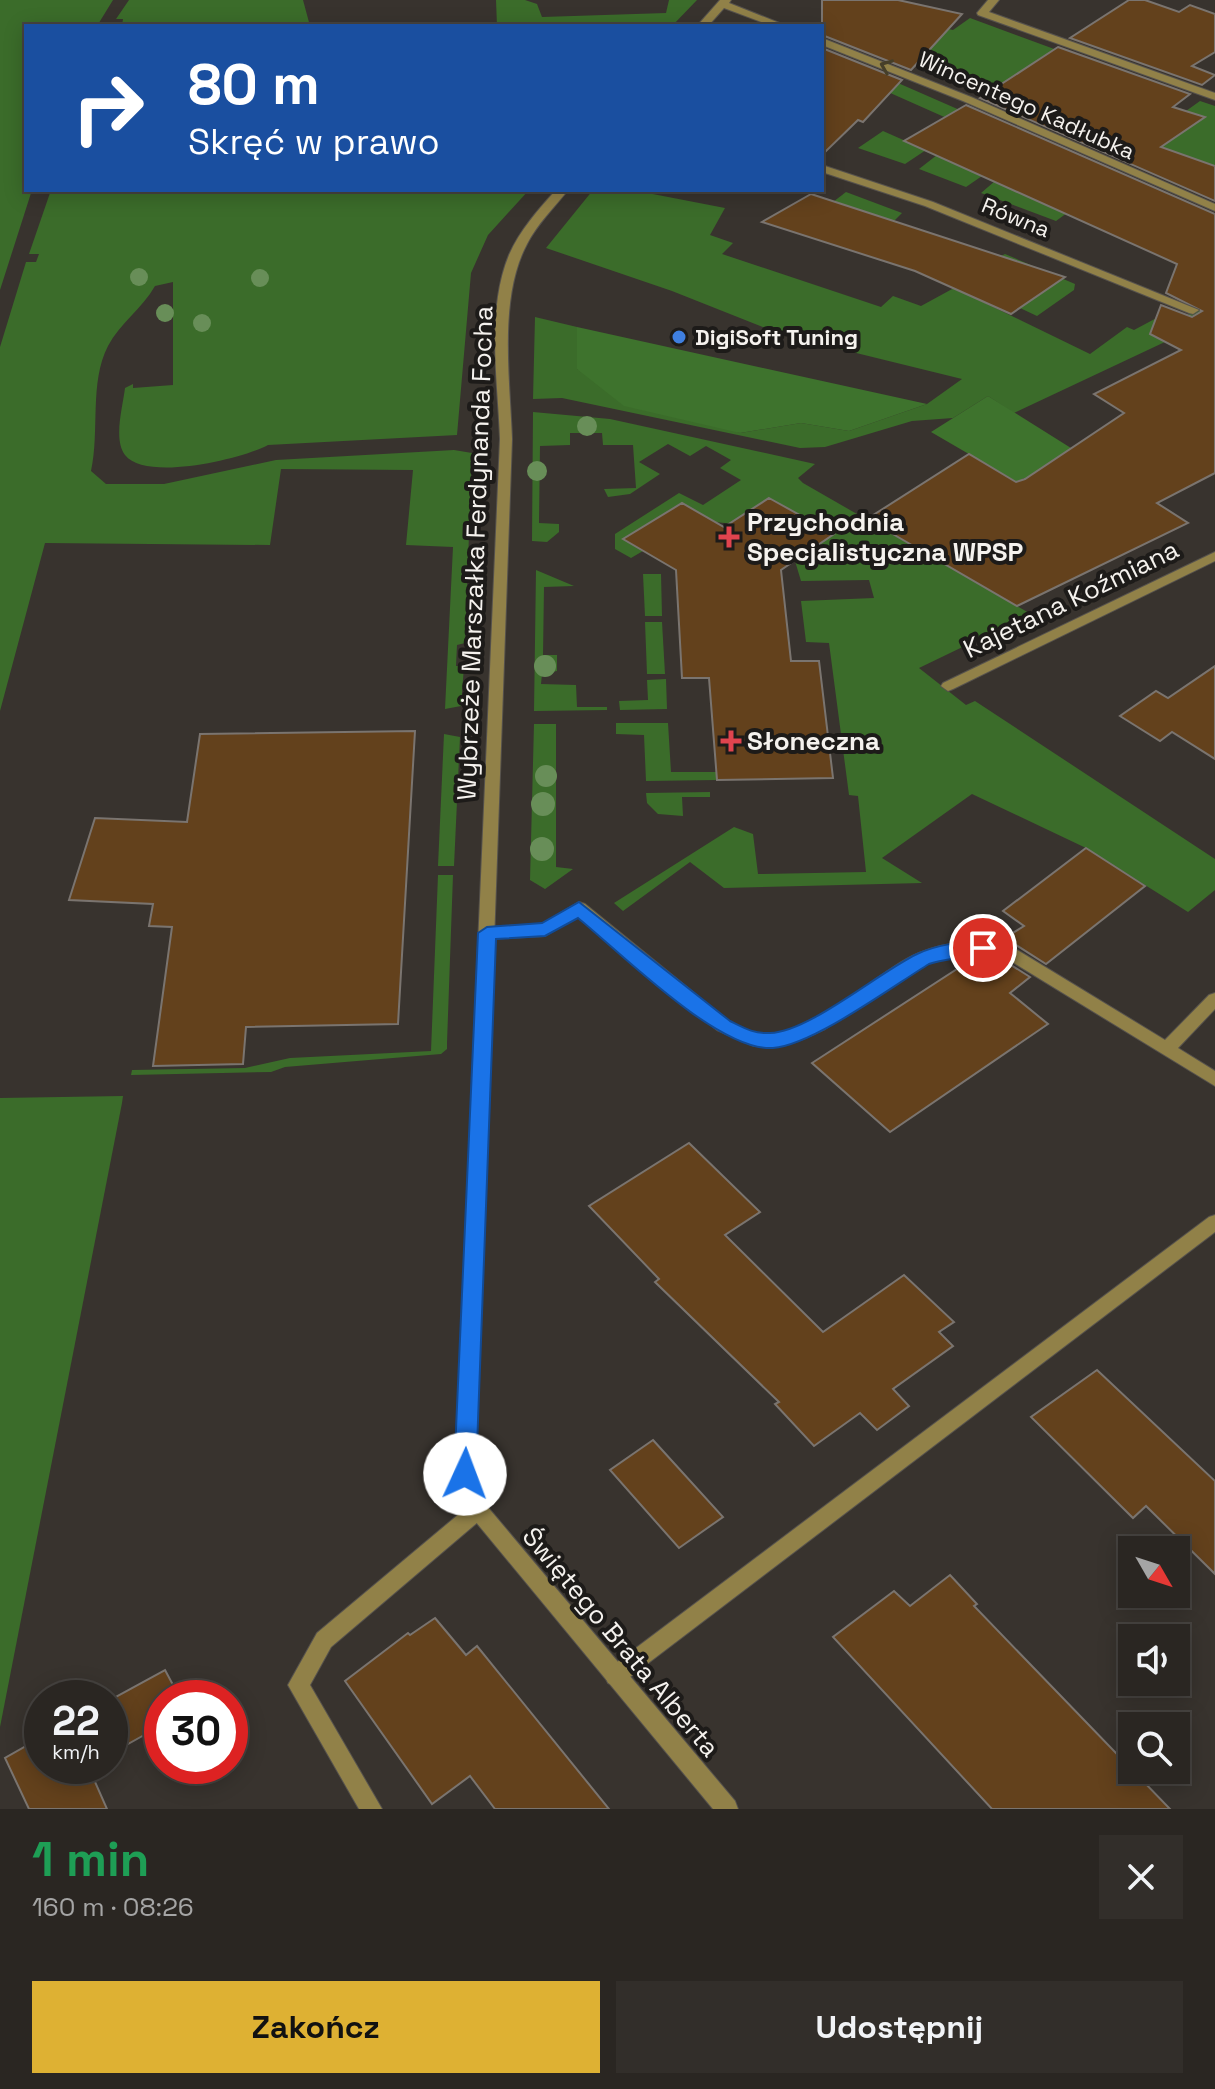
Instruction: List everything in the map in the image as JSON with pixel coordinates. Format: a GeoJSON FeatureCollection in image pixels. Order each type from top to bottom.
{"type":"FeatureCollection","features":[{"type":"Feature","properties":{"kind":"street"},"geometry":{"type":"LineString","coordinates":[[994,0],[982,13],[1215,97]]}},
{"type":"Feature","properties":{"kind":"street"},"geometry":{"type":"LineString","coordinates":[[704,24],[724,2],[777,24]]}},
{"type":"Feature","properties":{"kind":"street","name":"Wincentego Kadłubka"},"geometry":{"type":"LineString","coordinates":[[824,42],[967,99],[1215,208]]}},
{"type":"Feature","properties":{"kind":"street","name":"Równa"},"geometry":{"type":"LineString","coordinates":[[824,169],[929,204],[1193,310]]}},
{"type":"Feature","properties":{"kind":"street","name":"Wybrzeże Marszałka Ferdynanda Focha"},"geometry":{"type":"LineString","coordinates":[[487,933],[506,439],[505,305],[511,266],[520,246],[533,223],[560,192]]}},
{"type":"Feature","properties":{"kind":"street","name":"Kajetana Koźmiana"},"geometry":{"type":"LineString","coordinates":[[948,686],[1215,556]]}},
{"type":"Feature","properties":{"kind":"street"},"geometry":{"type":"LineString","coordinates":[[487,933],[545,930],[579,908],[723,1026],[748,1039],[775,1041],[807,1029],[935,954],[947,950],[983,948],[1008,952],[1215,1079]]}},
{"type":"Feature","properties":{"kind":"street","name":"Świętego Brata Alberta"},"geometry":{"type":"LineString","coordinates":[[487,933],[465,1474],[478,1510],[727,1809]]}},
{"type":"Feature","properties":{"kind":"street"},"geometry":{"type":"LineString","coordinates":[[1166,1049],[1215,999]]}},
{"type":"Feature","properties":{"kind":"street"},"geometry":{"type":"LineString","coordinates":[[615,1676],[1215,1222]]}},
{"type":"Feature","properties":{"kind":"street"},"geometry":{"type":"LineString","coordinates":[[371,1809],[299,1685],[324,1640],[478,1510]]}},
{"type":"Feature","properties":{"kind":"green space"},"geometry":{"type":"Polygon","coordinates":[[[0,0],[113,0],[98,24],[24,24],[24,192],[31,192],[0,290],[0,0]]]}},
{"type":"Feature","properties":{"kind":"green space"},"geometry":{"type":"Polygon","coordinates":[[[129,0],[303,0],[309,24],[122,24],[123,19],[116,19],[129,0]]]}},
{"type":"Feature","properties":{"kind":"green space"},"geometry":{"type":"Polygon","coordinates":[[[496,0],[525,0],[537,4],[542,17],[666,13],[669,0],[697,0],[674,24],[497,24],[496,0]]]}},
{"type":"Feature","properties":{"kind":"green space"},"geometry":{"type":"Polygon","coordinates":[[[868,12],[953,30],[970,18],[1076,57],[1012,79],[987,93],[914,64],[868,12]]]}},
{"type":"Feature","properties":{"kind":"green space"},"geometry":{"type":"Polygon","coordinates":[[[898,83],[1115,178],[1056,221],[981,193],[995,181],[1061,169],[888,92],[898,83]]]}},
{"type":"Feature","properties":{"kind":"green space"},"geometry":{"type":"Polygon","coordinates":[[[1200,101],[1215,106],[1215,193],[1141,161],[1203,118],[1186,111],[1200,101]]]}},
{"type":"Feature","properties":{"kind":"green space"},"geometry":{"type":"Polygon","coordinates":[[[883,131],[926,150],[905,164],[858,148],[883,131]]]}},
{"type":"Feature","properties":{"kind":"green space"},"geometry":{"type":"Polygon","coordinates":[[[937,155],[982,176],[966,187],[919,169],[937,155]]]}},
{"type":"Feature","properties":{"kind":"green space"},"geometry":{"type":"Polygon","coordinates":[[[50,192],[527,192],[488,235],[471,273],[457,435],[268,445],[217,461],[173,467],[136,463],[121,448],[120,422],[125,388],[133,384],[133,388],[173,385],[173,282],[155,286],[119,330],[102,360],[97,391],[91,471],[106,484],[164,484],[276,460],[454,450],[472,453],[465,643],[457,645],[456,666],[464,666],[461,706],[445,709],[453,547],[406,545],[413,470],[281,469],[270,545],[45,543],[0,711],[0,347],[26,262],[36,262],[39,254],[29,254],[50,192]]]}},
{"type":"Feature","properties":{"kind":"green space"},"geometry":{"type":"Polygon","coordinates":[[[591,192],[642,192],[725,208],[710,235],[733,243],[722,254],[881,307],[893,296],[921,306],[954,288],[1090,354],[1127,327],[1134,330],[1164,314],[1180,322],[1201,304],[1215,354],[1184,333],[1014,413],[988,396],[953,418],[912,421],[825,447],[800,448],[562,398],[533,399],[535,317],[577,327],[577,369],[740,433],[801,423],[849,431],[927,404],[962,379],[783,335],[672,291],[546,248],[591,192]]]}},
{"type":"Feature","properties":{"kind":"green space"},"geometry":{"type":"Polygon","coordinates":[[[846,192],[902,213],[894,221],[833,202],[846,192]]]}},
{"type":"Feature","properties":{"kind":"green space"},"geometry":{"type":"Polygon","coordinates":[[[1005,254],[1075,284],[1074,290],[1037,316],[1020,308],[1055,284],[997,258],[1005,254]]]}},
{"type":"Feature","properties":{"kind":"green space"},"geometry":{"type":"Polygon","coordinates":[[[577,327],[927,404],[849,431],[801,423],[740,433],[624,406],[577,369],[577,327]]]}},
{"type":"Feature","properties":{"kind":"green space"},"geometry":{"type":"Polygon","coordinates":[[[988,396],[1106,470],[1057,497],[1024,478],[1017,482],[931,432],[988,396]]]}},
{"type":"Feature","properties":{"kind":"green space"},"geometry":{"type":"Polygon","coordinates":[[[533,412],[610,419],[815,464],[798,478],[803,483],[1031,614],[919,668],[966,705],[975,701],[1215,859],[1215,890],[1188,912],[1086,848],[972,794],[882,858],[922,883],[724,888],[690,862],[623,911],[614,903],[734,827],[753,834],[758,874],[866,872],[858,796],[849,795],[829,643],[806,642],[801,601],[874,598],[869,580],[801,581],[795,561],[833,534],[715,522],[681,503],[624,539],[643,551],[631,558],[615,549],[615,534],[679,493],[703,505],[741,480],[720,468],[731,460],[706,446],[690,456],[668,444],[639,462],[660,474],[630,494],[608,497],[604,489],[636,488],[633,445],[603,445],[602,433],[570,433],[570,445],[540,446],[539,523],[559,524],[559,532],[547,542],[532,541],[533,412]]]}},
{"type":"Feature","properties":{"kind":"green space"},"geometry":{"type":"Polygon","coordinates":[[[536,570],[574,586],[544,587],[543,655],[557,655],[557,671],[542,674],[541,684],[576,685],[577,707],[607,707],[607,710],[534,711],[536,570]]]}},
{"type":"Feature","properties":{"kind":"green space"},"geometry":{"type":"Polygon","coordinates":[[[643,574],[661,574],[662,616],[645,616],[643,574]]]}},
{"type":"Feature","properties":{"kind":"green space"},"geometry":{"type":"Polygon","coordinates":[[[645,622],[662,622],[665,674],[647,674],[645,622]]]}},
{"type":"Feature","properties":{"kind":"green space"},"geometry":{"type":"Polygon","coordinates":[[[666,679],[667,709],[620,710],[619,701],[648,700],[647,680],[666,679]]]}},
{"type":"Feature","properties":{"kind":"green space"},"geometry":{"type":"Polygon","coordinates":[[[616,723],[668,723],[671,772],[717,772],[717,780],[646,781],[644,735],[616,734],[616,723]]]}},
{"type":"Feature","properties":{"kind":"green space"},"geometry":{"type":"Polygon","coordinates":[[[534,724],[556,724],[556,867],[573,869],[545,889],[530,880],[534,724]]]}},
{"type":"Feature","properties":{"kind":"green space"},"geometry":{"type":"Polygon","coordinates":[[[444,734],[460,737],[454,866],[438,866],[444,734]]]}},
{"type":"Feature","properties":{"kind":"green space"},"geometry":{"type":"Polygon","coordinates":[[[710,792],[710,797],[682,797],[683,816],[658,814],[647,803],[646,793],[710,792]]]}},
{"type":"Feature","properties":{"kind":"green space"},"geometry":{"type":"Polygon","coordinates":[[[438,875],[453,875],[447,1049],[441,1054],[285,1067],[271,1072],[131,1075],[132,1070],[245,1068],[290,1058],[431,1051],[438,875]]]}},
{"type":"Feature","properties":{"kind":"green space"},"geometry":{"type":"Polygon","coordinates":[[[123,1096],[122,1103],[0,1727],[0,1098],[123,1096]]]}},
{"type":"Feature","properties":{"kind":"building"},"geometry":{"type":"Polygon","coordinates":[[[822,0],[898,0],[962,14],[911,70],[824,36],[822,0]]]}},
{"type":"Feature","properties":{"kind":"building"},"geometry":{"type":"Polygon","coordinates":[[[1129,0],[1145,0],[1179,12],[1190,5],[1215,14],[1215,52],[1192,66],[1215,75],[1202,85],[1070,38],[1129,0]]]}},
{"type":"Feature","properties":{"kind":"building"},"geometry":{"type":"Polygon","coordinates":[[[1058,47],[1190,94],[1173,107],[1205,117],[1161,147],[1215,166],[1215,201],[980,98],[1058,47]]]}},
{"type":"Feature","properties":{"kind":"building"},"geometry":{"type":"Polygon","coordinates":[[[824,49],[902,80],[863,122],[858,120],[824,153],[824,49]]]}},
{"type":"Feature","properties":{"kind":"building"},"geometry":{"type":"Polygon","coordinates":[[[966,105],[1215,214],[1215,473],[1157,503],[1188,523],[1017,606],[867,519],[969,454],[1016,482],[1025,479],[1124,413],[1094,394],[1181,350],[1150,334],[1161,305],[1192,317],[1202,311],[1166,293],[1177,264],[904,141],[966,105]]]}},
{"type":"Feature","properties":{"kind":"building"},"geometry":{"type":"Polygon","coordinates":[[[811,194],[1065,277],[1011,314],[915,271],[762,222],[811,194]]]}},
{"type":"Feature","properties":{"kind":"building"},"geometry":{"type":"Polygon","coordinates":[[[769,498],[834,534],[781,570],[791,661],[819,661],[833,778],[717,780],[709,678],[682,678],[676,570],[623,539],[682,503],[724,527],[769,498]]]}},
{"type":"Feature","properties":{"kind":"building"},"geometry":{"type":"Polygon","coordinates":[[[1215,666],[1215,759],[1172,732],[1160,741],[1120,716],[1156,691],[1168,698],[1215,666]]]}},
{"type":"Feature","properties":{"kind":"building"},"geometry":{"type":"Polygon","coordinates":[[[415,731],[398,1024],[246,1027],[243,1064],[153,1066],[172,927],[149,926],[153,904],[69,900],[95,818],[187,822],[200,734],[415,731]]]}},
{"type":"Feature","properties":{"kind":"building"},"geometry":{"type":"Polygon","coordinates":[[[1086,848],[1145,886],[1046,964],[1016,945],[1000,941],[1024,926],[1003,911],[1086,848]]]}},
{"type":"Feature","properties":{"kind":"building"},"geometry":{"type":"Polygon","coordinates":[[[974,958],[1003,960],[1030,977],[1010,993],[1048,1024],[890,1132],[812,1063],[974,958]]]}},
{"type":"Feature","properties":{"kind":"building"},"geometry":{"type":"Polygon","coordinates":[[[689,1143],[760,1212],[725,1235],[823,1332],[904,1275],[954,1322],[939,1332],[953,1346],[893,1389],[909,1406],[877,1430],[860,1413],[814,1446],[775,1404],[779,1402],[655,1282],[659,1279],[589,1206],[689,1143]]]}},
{"type":"Feature","properties":{"kind":"building"},"geometry":{"type":"Polygon","coordinates":[[[1097,1370],[1215,1481],[1215,1574],[1190,1549],[1190,1536],[1176,1536],[1146,1506],[1133,1518],[1031,1417],[1097,1370]]]}},
{"type":"Feature","properties":{"kind":"building"},"geometry":{"type":"Polygon","coordinates":[[[653,1440],[723,1517],[679,1548],[610,1470],[653,1440]]]}},
{"type":"Feature","properties":{"kind":"building"},"geometry":{"type":"Polygon","coordinates":[[[950,1575],[977,1604],[974,1606],[1118,1755],[1118,1784],[1146,1784],[1170,1809],[992,1809],[833,1637],[894,1591],[910,1606],[950,1575]]]}},
{"type":"Feature","properties":{"kind":"building"},"geometry":{"type":"Polygon","coordinates":[[[435,1618],[466,1655],[477,1646],[609,1809],[495,1809],[470,1776],[432,1804],[345,1681],[408,1633],[410,1635],[435,1618]]]}},
{"type":"Feature","properties":{"kind":"building"},"geometry":{"type":"Polygon","coordinates":[[[165,1670],[170,1680],[147,1680],[165,1670]]]}},
{"type":"Feature","properties":{"kind":"building"},"geometry":{"type":"Polygon","coordinates":[[[144,1681],[144,1735],[128,1744],[128,1690],[144,1681]]]}},
{"type":"Feature","properties":{"kind":"building"},"geometry":{"type":"Polygon","coordinates":[[[24,1747],[24,1784],[96,1784],[107,1809],[29,1809],[5,1758],[24,1747]]]}},
{"type":"Feature","properties":{"kind":"place","name":"DigiSoft Tuning"},"geometry":{"type":"Point","coordinates":[679,337]}},
{"type":"Feature","properties":{"kind":"place","name":"Przychodnia Specjalistyczna WPSP"},"geometry":{"type":"Point","coordinates":[729,537]}},
{"type":"Feature","properties":{"kind":"place","name":"Słoneczna"},"geometry":{"type":"Point","coordinates":[731,741]}},
{"type":"Feature","properties":{"kind":"route"},"geometry":{"type":"LineString","coordinates":[[465,1474],[487,933],[545,930],[579,908],[723,1026],[748,1039],[775,1041],[807,1029],[922,959],[947,950],[983,948]]}}]}
